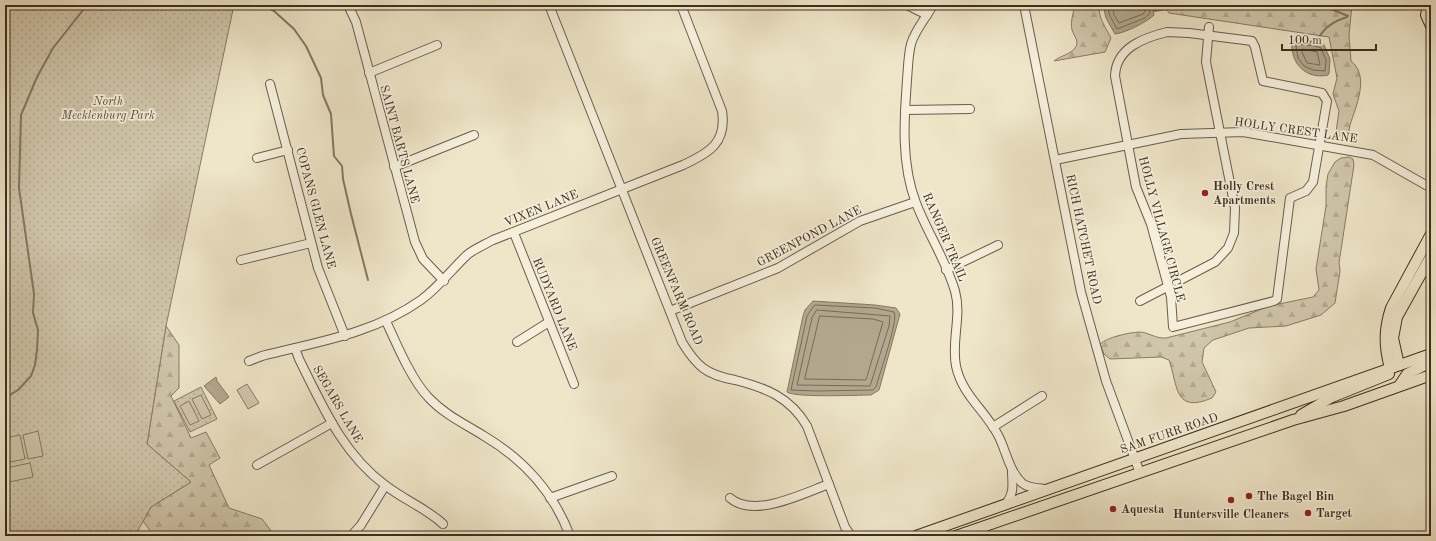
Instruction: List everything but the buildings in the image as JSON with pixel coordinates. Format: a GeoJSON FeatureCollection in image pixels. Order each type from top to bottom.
{"type":"FeatureCollection","features":[{"type":"Feature","properties":{"kind":"main road"},"geometry":{"type":"LineString","coordinates":[[1429,5],[1426,16],[1431,26]]}},
{"type":"Feature","properties":{"kind":"main road"},"geometry":{"type":"LineString","coordinates":[[1395,366],[1385,342],[1387,321],[1391,308],[1431,234]]}},
{"type":"Feature","properties":{"kind":"main road"},"geometry":{"type":"LineString","coordinates":[[1424,269],[1431,251]]}},
{"type":"Feature","properties":{"kind":"main road"},"geometry":{"type":"LineString","coordinates":[[1293,420],[1311,407],[1332,397],[1387,376],[1395,366],[1394,338],[1397,317],[1431,256]]}},
{"type":"Feature","properties":{"kind":"main road","name":"SAM FURR ROAD"},"geometry":{"type":"LineString","coordinates":[[916,536],[1431,354]]}},
{"type":"Feature","properties":{"kind":"main road"},"geometry":{"type":"LineString","coordinates":[[1399,386],[1407,374],[1431,362]]}},
{"type":"Feature","properties":{"kind":"main road"},"geometry":{"type":"LineString","coordinates":[[956,536],[1293,420],[1344,406],[1431,375]]}},
{"type":"Feature","properties":{"kind":"street","name":"SAINT BARTS LANE"},"geometry":{"type":"LineString","coordinates":[[348,5],[356,22],[408,222],[418,252],[444,281]]}},
{"type":"Feature","properties":{"kind":"street","name":"GREENFARM ROAD"},"geometry":{"type":"LineString","coordinates":[[549,5],[682,342],[688,352],[704,369],[721,377],[770,390],[796,409],[807,426],[845,532],[851,536]]}},
{"type":"Feature","properties":{"kind":"street","name":"VIXEN LANE"},"geometry":{"type":"LineString","coordinates":[[249,362],[262,356],[345,336],[386,321],[422,300],[444,281],[466,256],[474,250],[701,157],[713,149],[720,136],[724,121],[720,104],[681,5]]}},
{"type":"Feature","properties":{"kind":"street"},"geometry":{"type":"LineString","coordinates":[[908,5],[927,15]]}},
{"type":"Feature","properties":{"kind":"street","name":"RANGER TRAIL"},"geometry":{"type":"LineString","coordinates":[[933,5],[915,34],[911,45],[905,110],[906,162],[915,202],[955,292],[957,303],[954,351],[959,378],[969,396],[993,427],[1012,470],[1022,483],[1028,487],[1048,489]]}},
{"type":"Feature","properties":{"kind":"street","name":"RICH HATCHET ROAD"},"geometry":{"type":"LineString","coordinates":[[1024,5],[1073,256],[1094,341],[1106,381],[1140,473]]}},
{"type":"Feature","properties":{"kind":"street"},"geometry":{"type":"LineString","coordinates":[[1140,301],[1215,262],[1224,253],[1232,238],[1236,222],[1235,208],[1206,62],[1208,31]]}},
{"type":"Feature","properties":{"kind":"street","name":"HOLLY VILLAGE CIRCLE"},"geometry":{"type":"LineString","coordinates":[[1208,31],[1252,41],[1256,47],[1261,79],[1267,83],[1324,94],[1327,101],[1315,177],[1311,186],[1302,193],[1290,198],[1277,299],[1173,327],[1171,297],[1152,228],[1136,187],[1115,76],[1115,68],[1122,54],[1137,42],[1167,32],[1208,31]]}},
{"type":"Feature","properties":{"kind":"street"},"geometry":{"type":"LineString","coordinates":[[369,73],[437,46]]}},
{"type":"Feature","properties":{"kind":"street","name":"COPANS GLEN LANE"},"geometry":{"type":"LineString","coordinates":[[270,84],[323,284],[345,336]]}},
{"type":"Feature","properties":{"kind":"street"},"geometry":{"type":"LineString","coordinates":[[905,110],[970,109]]}},
{"type":"Feature","properties":{"kind":"street","name":"HOLLY CREST LANE"},"geometry":{"type":"LineString","coordinates":[[1055,160],[1181,134],[1243,132],[1373,155],[1431,188]]}},
{"type":"Feature","properties":{"kind":"street"},"geometry":{"type":"LineString","coordinates":[[394,167],[474,135]]}},
{"type":"Feature","properties":{"kind":"street"},"geometry":{"type":"LineString","coordinates":[[257,158],[288,150]]}},
{"type":"Feature","properties":{"kind":"street","name":"GREENPOND LANE"},"geometry":{"type":"LineString","coordinates":[[670,311],[778,268],[860,221],[915,202]]}},
{"type":"Feature","properties":{"kind":"street","name":"RUDYARD LANE"},"geometry":{"type":"LineString","coordinates":[[514,233],[574,384]]}},
{"type":"Feature","properties":{"kind":"street"},"geometry":{"type":"LineString","coordinates":[[241,260],[311,243]]}},
{"type":"Feature","properties":{"kind":"street"},"geometry":{"type":"LineString","coordinates":[[946,270],[998,245]]}},
{"type":"Feature","properties":{"kind":"street"},"geometry":{"type":"LineString","coordinates":[[386,321],[418,384],[427,397],[448,415],[497,444],[513,456],[532,475],[550,498],[561,516],[570,536]]}},
{"type":"Feature","properties":{"kind":"street"},"geometry":{"type":"LineString","coordinates":[[517,342],[549,322]]}},
{"type":"Feature","properties":{"kind":"street","name":"SEGARS LANE"},"geometry":{"type":"LineString","coordinates":[[295,348],[299,359],[332,423],[347,448],[370,473],[385,486],[432,515],[443,524]]}},
{"type":"Feature","properties":{"kind":"street"},"geometry":{"type":"LineString","coordinates":[[993,427],[1042,396]]}},
{"type":"Feature","properties":{"kind":"street"},"geometry":{"type":"LineString","coordinates":[[257,465],[332,423]]}},
{"type":"Feature","properties":{"kind":"street","name":"RANGER TRAIL"},"geometry":{"type":"LineString","coordinates":[[1006,504],[1014,489],[1012,470]]}},
{"type":"Feature","properties":{"kind":"street"},"geometry":{"type":"LineString","coordinates":[[550,498],[612,476]]}},
{"type":"Feature","properties":{"kind":"street"},"geometry":{"type":"LineString","coordinates":[[730,498],[743,505],[767,505],[829,484]]}},
{"type":"Feature","properties":{"kind":"street"},"geometry":{"type":"LineString","coordinates":[[352,536],[361,525],[385,486]]}},
{"type":"Feature","properties":{"kind":"green space","name":"North Mecklenburg Park"},"geometry":{"type":"Polygon","coordinates":[[[5,5],[234,5],[166,326],[147,444],[191,482],[151,507],[135,536],[5,536],[5,5]]]}},
{"type":"Feature","properties":{"kind":"green space"},"geometry":{"type":"Polygon","coordinates":[[[1074,5],[1099,5],[1101,19],[1111,38],[1105,52],[1054,61],[1071,52],[1077,44],[1072,30],[1074,5]]]}},
{"type":"Feature","properties":{"kind":"green space"},"geometry":{"type":"Polygon","coordinates":[[[1164,5],[1352,5],[1349,35],[1351,61],[1357,67],[1361,83],[1358,100],[1350,125],[1349,131],[1351,136],[1348,139],[1341,141],[1337,138],[1336,132],[1339,111],[1333,94],[1337,78],[1329,37],[1169,13],[1164,5]]]}},
{"type":"Feature","properties":{"kind":"green space"},"geometry":{"type":"Polygon","coordinates":[[[1349,157],[1353,159],[1354,165],[1339,263],[1340,271],[1335,303],[1321,315],[1286,326],[1249,328],[1213,340],[1204,348],[1202,362],[1216,392],[1212,398],[1200,402],[1184,400],[1180,395],[1169,360],[1161,357],[1110,359],[1104,354],[1100,344],[1108,339],[1129,333],[1139,332],[1166,338],[1230,322],[1269,306],[1313,297],[1319,290],[1316,269],[1326,206],[1328,174],[1335,162],[1341,158],[1349,157]]]}},
{"type":"Feature","properties":{"kind":"green space"},"geometry":{"type":"Polygon","coordinates":[[[166,326],[179,345],[179,388],[171,396],[191,438],[206,432],[220,458],[209,465],[229,508],[262,519],[275,536],[245,536],[227,531],[218,536],[154,536],[143,521],[151,507],[191,482],[147,444],[166,326]]]}},
{"type":"Feature","properties":{"kind":"green space"},"geometry":{"type":"Polygon","coordinates":[[[247,384],[259,403],[248,409],[237,390],[247,384]]]}},
{"type":"Feature","properties":{"kind":"green space"},"geometry":{"type":"Polygon","coordinates":[[[201,387],[217,419],[190,432],[174,401],[201,387]]]}},
{"type":"Feature","properties":{"kind":"green space"},"geometry":{"type":"Polygon","coordinates":[[[201,395],[211,415],[202,419],[192,399],[201,395]]]}},
{"type":"Feature","properties":{"kind":"green space"},"geometry":{"type":"Polygon","coordinates":[[[189,401],[199,421],[190,425],[180,406],[189,401]]]}},
{"type":"Feature","properties":{"kind":"green space"},"geometry":{"type":"Polygon","coordinates":[[[38,431],[43,456],[28,459],[23,435],[38,431]]]}},
{"type":"Feature","properties":{"kind":"green space"},"geometry":{"type":"Polygon","coordinates":[[[20,435],[25,459],[10,462],[5,438],[20,435]]]}},
{"type":"Feature","properties":{"kind":"green space"},"geometry":{"type":"Polygon","coordinates":[[[30,463],[33,477],[9,482],[6,468],[30,463]]]}},
{"type":"Feature","properties":{"kind":"water"},"geometry":{"type":"Polygon","coordinates":[[[1103,5],[1152,5],[1154,15],[1136,27],[1115,34],[1106,18],[1103,5]]]}},
{"type":"Feature","properties":{"kind":"water"},"geometry":{"type":"Polygon","coordinates":[[[1296,40],[1307,40],[1324,45],[1330,59],[1328,75],[1313,75],[1301,68],[1294,57],[1292,50],[1292,42],[1296,40]]]}},
{"type":"Feature","properties":{"kind":"water"},"geometry":{"type":"Polygon","coordinates":[[[813,301],[875,305],[896,308],[900,314],[879,390],[871,395],[840,396],[814,396],[787,392],[803,316],[805,310],[813,301]]]}},
{"type":"Feature","properties":{"kind":"water"},"geometry":{"type":"Polygon","coordinates":[[[216,377],[217,381],[229,397],[220,404],[204,386],[216,377]]]}},
{"type":"Feature","properties":{"kind":"waterway"},"geometry":{"type":"LineString","coordinates":[[5,398],[18,390],[31,376],[35,365],[37,350],[38,330],[33,313],[34,294],[19,188],[21,115],[37,77],[53,48],[87,5]]}},
{"type":"Feature","properties":{"kind":"waterway"},"geometry":{"type":"LineString","coordinates":[[263,5],[274,11],[294,29],[306,46],[321,78],[323,95],[331,114],[334,156],[342,166],[343,179],[368,280]]}},
{"type":"Feature","properties":{"kind":"waterway"},"geometry":{"type":"LineString","coordinates":[[1154,11],[1185,6],[1272,8],[1299,5]]}},
{"type":"Feature","properties":{"kind":"waterway"},"geometry":{"type":"LineString","coordinates":[[1302,5],[1331,9],[1348,16]]}},
{"type":"Feature","properties":{"kind":"waterway"},"geometry":{"type":"LineString","coordinates":[[1317,42],[1325,29],[1347,17]]}},
{"type":"Feature","properties":{"kind":"place","name":"Holly Crest Apartments"},"geometry":{"type":"Point","coordinates":[1205,193]}},
{"type":"Feature","properties":{"kind":"place","name":"The Bagel Bin"},"geometry":{"type":"Point","coordinates":[1249,496]}},
{"type":"Feature","properties":{"kind":"place","name":"Huntersville Cleaners"},"geometry":{"type":"Point","coordinates":[1231,500]}},
{"type":"Feature","properties":{"kind":"place","name":"Aquesta"},"geometry":{"type":"Point","coordinates":[1113,509]}},
{"type":"Feature","properties":{"kind":"place","name":"Target"},"geometry":{"type":"Point","coordinates":[1308,513]}}]}
